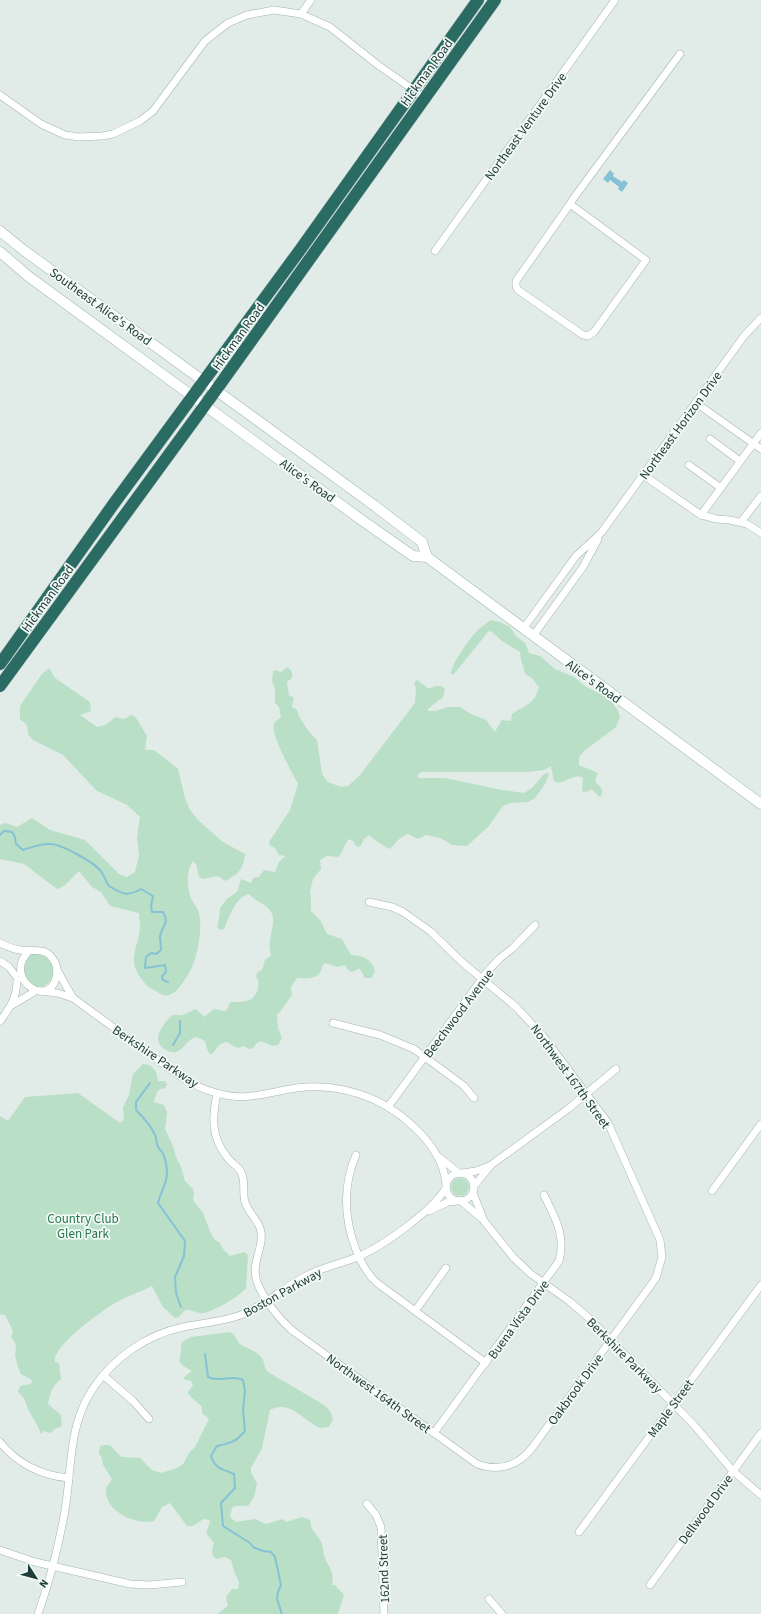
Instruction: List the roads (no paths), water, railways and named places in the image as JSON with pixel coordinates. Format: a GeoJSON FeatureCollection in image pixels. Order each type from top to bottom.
{"type":"FeatureCollection","features":[{"type":"Feature","properties":{"kind":"highway","name":"Hickman Road"},"geometry":{"type":"LineString","coordinates":[[0,664],[192,395],[300,250],[478,0]]}},
{"type":"Feature","properties":{"kind":"highway","name":"Hickman Road"},"geometry":{"type":"LineString","coordinates":[[0,686],[216,390],[496,0]]}},
{"type":"Feature","properties":{"kind":"highway"},"geometry":{"type":"LineString","coordinates":[[0,676],[34,629],[36,621],[35,616]]}},
{"type":"Feature","properties":{"kind":"main road","name":"Southeast Alice's Road"},"geometry":{"type":"LineString","coordinates":[[0,231],[22,249],[203,380]]}},
{"type":"Feature","properties":{"kind":"main road","name":"Southeast Alice's Road"},"geometry":{"type":"LineString","coordinates":[[0,252],[28,276],[192,395]]}},
{"type":"Feature","properties":{"kind":"main road","name":"Alice's Road"},"geometry":{"type":"LineString","coordinates":[[203,380],[422,542],[428,557],[523,629],[761,804]]}},
{"type":"Feature","properties":{"kind":"main road","name":"Alice's Road"},"geometry":{"type":"LineString","coordinates":[[192,395],[412,556],[428,557]]}},
{"type":"Feature","properties":{"kind":"street"},"geometry":{"type":"LineString","coordinates":[[301,14],[311,0]]}},
{"type":"Feature","properties":{"kind":"street","name":"Northeast Venture Drive"},"geometry":{"type":"LineString","coordinates":[[435,251],[615,0]]}},
{"type":"Feature","properties":{"kind":"street"},"geometry":{"type":"LineString","coordinates":[[0,95],[41,124],[65,135],[102,136],[113,134],[140,121],[153,111],[205,41],[228,23],[247,15],[274,10],[301,14],[330,27],[378,65],[425,98]]}},
{"type":"Feature","properties":{"kind":"street"},"geometry":{"type":"LineString","coordinates":[[570,204],[646,260],[594,332],[588,336],[583,335],[518,290],[516,281],[570,204],[680,54]]}},
{"type":"Feature","properties":{"kind":"street","name":"Northeast Horizon Drive"},"geometry":{"type":"LineString","coordinates":[[523,629],[576,556],[600,533],[744,336],[761,318]]}},
{"type":"Feature","properties":{"kind":"street"},"geometry":{"type":"LineString","coordinates":[[696,403],[761,449]]}},
{"type":"Feature","properties":{"kind":"street"},"geometry":{"type":"LineString","coordinates":[[701,515],[761,433]]}},
{"type":"Feature","properties":{"kind":"street"},"geometry":{"type":"LineString","coordinates":[[710,439],[740,461]]}},
{"type":"Feature","properties":{"kind":"street"},"geometry":{"type":"LineString","coordinates":[[689,465],[721,488]]}},
{"type":"Feature","properties":{"kind":"street"},"geometry":{"type":"LineString","coordinates":[[643,475],[701,515],[741,522],[761,533]]}},
{"type":"Feature","properties":{"kind":"street"},"geometry":{"type":"LineString","coordinates":[[741,522],[761,496]]}},
{"type":"Feature","properties":{"kind":"street","name":"Northeast Horizon Drive"},"geometry":{"type":"LineString","coordinates":[[533,636],[583,567],[600,533]]}},
{"type":"Feature","properties":{"kind":"street","name":"Northwest 167th Street"},"geometry":{"type":"LineString","coordinates":[[369,902],[392,907],[430,931],[463,963],[516,1007],[556,1052],[586,1095],[608,1123],[658,1236],[662,1257]]}},
{"type":"Feature","properties":{"kind":"street","name":"Beechwood Avenue"},"geometry":{"type":"LineString","coordinates":[[388,1107],[482,978],[494,964],[513,948],[535,925]]}},
{"type":"Feature","properties":{"kind":"street"},"geometry":{"type":"LineString","coordinates":[[0,943],[19,950],[34,950],[48,953],[53,958],[57,970],[56,978],[52,985],[12,1005]]}},
{"type":"Feature","properties":{"kind":"street"},"geometry":{"type":"LineString","coordinates":[[0,1021],[12,1005],[17,988],[17,963],[20,957],[29,951]]}},
{"type":"Feature","properties":{"kind":"street"},"geometry":{"type":"LineString","coordinates":[[0,960],[9,967],[22,987],[37,992]]}},
{"type":"Feature","properties":{"kind":"street","name":"Berkshire Parkway"},"geometry":{"type":"LineString","coordinates":[[57,970],[73,998]]}},
{"type":"Feature","properties":{"kind":"street","name":"Berkshire Parkway"},"geometry":{"type":"LineString","coordinates":[[37,992],[57,993],[73,998],[187,1080],[216,1094],[250,1097],[296,1088],[332,1087],[356,1092],[388,1107],[417,1130],[437,1156],[444,1172],[446,1186]]}},
{"type":"Feature","properties":{"kind":"street"},"geometry":{"type":"LineString","coordinates":[[333,1022],[392,1039],[414,1049],[468,1089],[474,1098]]}},
{"type":"Feature","properties":{"kind":"street"},"geometry":{"type":"LineString","coordinates":[[491,1165],[468,1199],[459,1201],[448,1195],[446,1186],[452,1175],[476,1171],[491,1165],[586,1095],[616,1069]]}},
{"type":"Feature","properties":{"kind":"street","name":"Northwest 164th Street"},"geometry":{"type":"LineString","coordinates":[[216,1094],[213,1116],[215,1133],[221,1149],[239,1168],[242,1174],[246,1204],[260,1227],[261,1236],[254,1267],[255,1275],[258,1284],[282,1321],[477,1464],[485,1467],[500,1468]]}},
{"type":"Feature","properties":{"kind":"street"},"geometry":{"type":"LineString","coordinates":[[712,1191],[761,1124]]}},
{"type":"Feature","properties":{"kind":"street"},"geometry":{"type":"LineString","coordinates":[[356,1155],[349,1175],[345,1199],[348,1224],[358,1256],[370,1277],[486,1363]]}},
{"type":"Feature","properties":{"kind":"street","name":"Berkshire Parkway"},"geometry":{"type":"LineString","coordinates":[[437,1156],[461,1173]]}},
{"type":"Feature","properties":{"kind":"street"},"geometry":{"type":"LineString","coordinates":[[461,1173],[472,1179],[474,1189]]}},
{"type":"Feature","properties":{"kind":"street","name":"Boston Parkway"},"geometry":{"type":"LineString","coordinates":[[38,1614],[53,1566],[65,1508],[69,1478],[70,1452],[77,1420],[92,1391],[103,1375],[124,1355],[148,1339],[176,1329],[228,1319],[251,1311],[309,1274],[358,1256],[382,1244],[425,1212],[439,1198],[446,1186]]}},
{"type":"Feature","properties":{"kind":"street","name":"Berkshire Parkway"},"geometry":{"type":"LineString","coordinates":[[474,1189],[484,1220]]}},
{"type":"Feature","properties":{"kind":"street","name":"Buena Vista Drive"},"geometry":{"type":"LineString","coordinates":[[434,1433],[544,1284],[559,1261],[562,1250],[562,1238],[559,1227],[544,1195]]}},
{"type":"Feature","properties":{"kind":"street","name":"Berkshire Parkway"},"geometry":{"type":"LineString","coordinates":[[459,1201],[484,1220],[512,1257],[544,1284],[580,1309],[694,1424],[733,1471],[761,1495]]}},
{"type":"Feature","properties":{"kind":"street","name":"Boston Parkway"},"geometry":{"type":"LineString","coordinates":[[425,1212],[448,1202],[459,1201]]}},
{"type":"Feature","properties":{"kind":"street","name":"Oakbrook Drive"},"geometry":{"type":"LineString","coordinates":[[500,1468],[515,1464],[527,1454],[656,1278],[662,1257]]}},
{"type":"Feature","properties":{"kind":"street"},"geometry":{"type":"LineString","coordinates":[[415,1311],[446,1268]]}},
{"type":"Feature","properties":{"kind":"street","name":"Maple Street"},"geometry":{"type":"LineString","coordinates":[[580,1532],[761,1285]]}},
{"type":"Feature","properties":{"kind":"street"},"geometry":{"type":"LineString","coordinates":[[103,1375],[133,1401],[149,1418]]}},
{"type":"Feature","properties":{"kind":"street","name":"Dellwood Drive"},"geometry":{"type":"LineString","coordinates":[[650,1585],[761,1433]]}},
{"type":"Feature","properties":{"kind":"street"},"geometry":{"type":"LineString","coordinates":[[0,1442],[10,1453],[26,1465],[48,1475],[69,1478]]}},
{"type":"Feature","properties":{"kind":"street","name":"162nd Street"},"geometry":{"type":"LineString","coordinates":[[367,1504],[376,1515],[381,1527],[384,1614]]}},
{"type":"Feature","properties":{"kind":"street"},"geometry":{"type":"LineString","coordinates":[[0,1550],[23,1559],[130,1584],[150,1585],[182,1582]]}},
{"type":"Feature","properties":{"kind":"street"},"geometry":{"type":"LineString","coordinates":[[490,1599],[502,1614]]}},
{"type":"Feature","properties":{"kind":"water"},"geometry":{"type":"Polygon","coordinates":[[[610,170],[614,174],[613,176],[622,182],[624,180],[628,183],[622,192],[618,189],[619,187],[610,180],[608,183],[603,179],[610,170]]]}},
{"type":"Feature","properties":{"kind":"waterway"},"geometry":{"type":"LineString","coordinates":[[0,835],[4,831],[12,832],[15,837],[16,844],[23,850],[44,844],[62,847],[91,863],[101,872],[109,886],[118,891],[128,894],[141,889],[153,896],[151,906],[152,912],[163,912],[166,922],[160,936],[161,950],[156,954],[151,953],[146,957],[145,968],[165,965],[166,972],[162,976],[163,980],[168,982]]}},
{"type":"Feature","properties":{"kind":"waterway"},"geometry":{"type":"LineString","coordinates":[[173,1045],[180,1033],[180,1021]]}},
{"type":"Feature","properties":{"kind":"waterway"},"geometry":{"type":"LineString","coordinates":[[150,1083],[136,1102],[136,1110],[147,1121],[156,1136],[157,1146],[162,1151],[166,1162],[167,1177],[158,1203],[185,1241],[184,1256],[175,1277],[176,1293],[181,1307]]}},
{"type":"Feature","properties":{"kind":"waterway"},"geometry":{"type":"LineString","coordinates":[[205,1354],[208,1377],[212,1379],[239,1378],[243,1380],[245,1391],[243,1410],[245,1431],[233,1442],[217,1446],[211,1456],[217,1466],[234,1474],[235,1488],[221,1503],[223,1526],[250,1543],[253,1547],[271,1552],[275,1557],[281,1585],[277,1599],[282,1614]]}},
{"type":"Feature","properties":{"kind":"park label","name":"Country Club Glen Park"},"geometry":{"type":"Point","coordinates":[83,1226]}}]}
